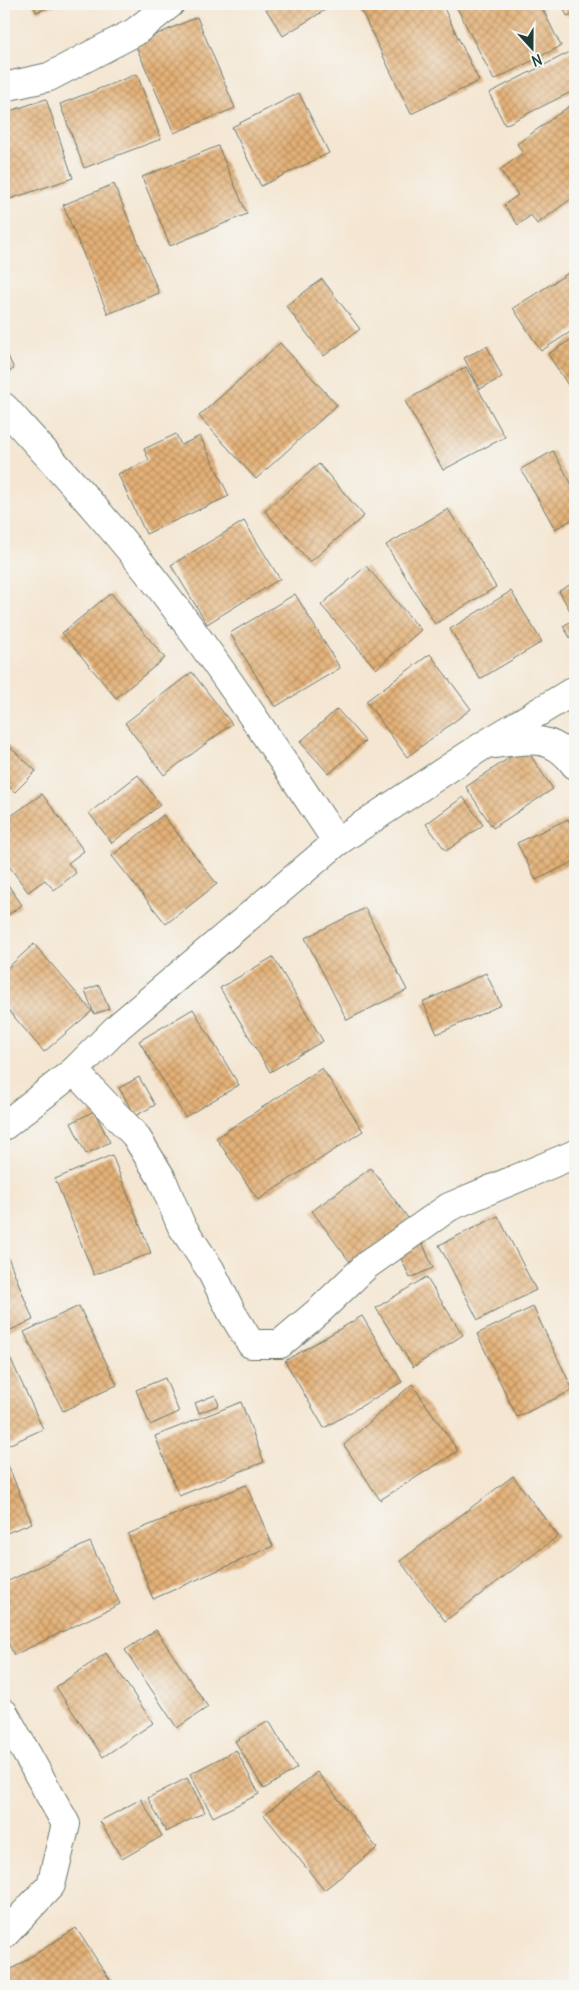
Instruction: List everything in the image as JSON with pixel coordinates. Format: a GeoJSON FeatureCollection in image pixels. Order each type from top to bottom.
{"type":"FeatureCollection","features":[{"type":"Feature","properties":{"kind":"street"},"geometry":{"type":"LineString","coordinates":[[4,87],[48,77],[135,32],[170,4]]}},
{"type":"Feature","properties":{"kind":"street"},"geometry":{"type":"LineString","coordinates":[[4,407],[74,484],[170,601],[264,732],[336,842]]}},
{"type":"Feature","properties":{"kind":"street"},"geometry":{"type":"LineString","coordinates":[[4,1126],[74,1070],[119,1026],[336,842],[484,745],[575,690]]}},
{"type":"Feature","properties":{"kind":"street"},"geometry":{"type":"LineString","coordinates":[[484,745],[530,739],[553,743],[575,765]]}},
{"type":"Feature","properties":{"kind":"street"},"geometry":{"type":"LineString","coordinates":[[74,1070],[135,1135],[161,1177],[181,1225],[210,1269],[232,1313],[251,1344],[280,1344],[319,1311],[367,1265],[449,1207],[575,1154]]}},
{"type":"Feature","properties":{"kind":"street"},"geometry":{"type":"LineString","coordinates":[[4,1713],[66,1824],[51,1885],[4,1935]]}},
{"type":"Feature","properties":{"kind":"building"},"geometry":{"type":"Polygon","coordinates":[[[33,4],[59,4],[36,12],[33,4]]]}},
{"type":"Feature","properties":{"kind":"building"},"geometry":{"type":"Polygon","coordinates":[[[268,4],[335,4],[283,36],[264,6],[268,4]]]}},
{"type":"Feature","properties":{"kind":"building"},"geometry":{"type":"Polygon","coordinates":[[[358,4],[442,4],[479,81],[411,114],[358,4]]]}},
{"type":"Feature","properties":{"kind":"building"},"geometry":{"type":"Polygon","coordinates":[[[455,4],[540,4],[561,46],[494,80],[455,4]]]}},
{"type":"Feature","properties":{"kind":"building"},"geometry":{"type":"Polygon","coordinates":[[[562,4],[575,4],[575,13],[567,16],[562,4]]]}},
{"type":"Feature","properties":{"kind":"building"},"geometry":{"type":"Polygon","coordinates":[[[197,17],[235,108],[174,133],[135,44],[197,17]]]}},
{"type":"Feature","properties":{"kind":"building"},"geometry":{"type":"Polygon","coordinates":[[[572,51],[575,57],[575,90],[505,125],[489,93],[572,51]]]}},
{"type":"Feature","properties":{"kind":"building"},"geometry":{"type":"Polygon","coordinates":[[[137,74],[161,139],[84,168],[60,104],[137,74]]]}},
{"type":"Feature","properties":{"kind":"building"},"geometry":{"type":"Polygon","coordinates":[[[299,93],[329,153],[261,186],[232,127],[299,93]]]}},
{"type":"Feature","properties":{"kind":"building"},"geometry":{"type":"Polygon","coordinates":[[[46,99],[73,178],[4,201],[4,113],[46,99]]]}},
{"type":"Feature","properties":{"kind":"building"},"geometry":{"type":"Polygon","coordinates":[[[575,102],[575,196],[537,224],[531,215],[518,225],[504,205],[518,195],[500,170],[523,153],[517,144],[575,102]]]}},
{"type":"Feature","properties":{"kind":"building"},"geometry":{"type":"Polygon","coordinates":[[[218,146],[247,214],[170,246],[142,177],[218,146]]]}},
{"type":"Feature","properties":{"kind":"building"},"geometry":{"type":"Polygon","coordinates":[[[114,184],[159,293],[108,314],[63,205],[114,184]]]}},
{"type":"Feature","properties":{"kind":"building"},"geometry":{"type":"Polygon","coordinates":[[[575,269],[575,329],[541,351],[513,308],[575,269]]]}},
{"type":"Feature","properties":{"kind":"building"},"geometry":{"type":"Polygon","coordinates":[[[322,279],[360,329],[324,356],[286,306],[322,279]]]}},
{"type":"Feature","properties":{"kind":"building"},"geometry":{"type":"Polygon","coordinates":[[[575,337],[575,396],[548,354],[575,337]]]}},
{"type":"Feature","properties":{"kind":"building"},"geometry":{"type":"Polygon","coordinates":[[[280,343],[337,405],[256,479],[199,416],[280,343]]]}},
{"type":"Feature","properties":{"kind":"building"},"geometry":{"type":"Polygon","coordinates":[[[487,346],[502,377],[480,389],[464,358],[487,346]]]}},
{"type":"Feature","properties":{"kind":"building"},"geometry":{"type":"Polygon","coordinates":[[[4,347],[14,369],[4,374],[4,347]]]}},
{"type":"Feature","properties":{"kind":"building"},"geometry":{"type":"Polygon","coordinates":[[[466,367],[505,437],[443,470],[405,401],[466,367]]]}},
{"type":"Feature","properties":{"kind":"building"},"geometry":{"type":"Polygon","coordinates":[[[176,434],[181,445],[200,436],[229,496],[146,534],[118,474],[149,460],[144,449],[176,434]]]}},
{"type":"Feature","properties":{"kind":"building"},"geometry":{"type":"Polygon","coordinates":[[[553,451],[575,490],[575,518],[555,529],[521,469],[553,451]]]}},
{"type":"Feature","properties":{"kind":"building"},"geometry":{"type":"Polygon","coordinates":[[[319,464],[364,516],[310,562],[265,511],[319,464]]]}},
{"type":"Feature","properties":{"kind":"building"},"geometry":{"type":"Polygon","coordinates":[[[448,509],[496,587],[435,624],[386,545],[448,509]]]}},
{"type":"Feature","properties":{"kind":"building"},"geometry":{"type":"Polygon","coordinates":[[[244,521],[280,579],[207,624],[171,565],[244,521]]]}},
{"type":"Feature","properties":{"kind":"building"},"geometry":{"type":"Polygon","coordinates":[[[366,566],[421,630],[376,669],[321,605],[366,566]]]}},
{"type":"Feature","properties":{"kind":"building"},"geometry":{"type":"Polygon","coordinates":[[[575,582],[575,614],[573,616],[559,591],[575,582]]]}},
{"type":"Feature","properties":{"kind":"building"},"geometry":{"type":"Polygon","coordinates":[[[511,591],[542,642],[480,679],[450,629],[511,591]]]}},
{"type":"Feature","properties":{"kind":"building"},"geometry":{"type":"Polygon","coordinates":[[[111,593],[165,658],[116,698],[62,633],[111,593]]]}},
{"type":"Feature","properties":{"kind":"building"},"geometry":{"type":"Polygon","coordinates":[[[295,594],[340,668],[275,707],[230,633],[295,594]]]}},
{"type":"Feature","properties":{"kind":"building"},"geometry":{"type":"Polygon","coordinates":[[[575,619],[575,646],[563,626],[575,619]]]}},
{"type":"Feature","properties":{"kind":"building"},"geometry":{"type":"Polygon","coordinates":[[[430,654],[471,709],[407,757],[366,701],[430,654]]]}},
{"type":"Feature","properties":{"kind":"building"},"geometry":{"type":"Polygon","coordinates":[[[192,672],[232,724],[164,775],[125,723],[192,672]]]}},
{"type":"Feature","properties":{"kind":"building"},"geometry":{"type":"Polygon","coordinates":[[[337,709],[365,741],[329,774],[300,742],[337,709]]]}},
{"type":"Feature","properties":{"kind":"building"},"geometry":{"type":"Polygon","coordinates":[[[4,742],[36,771],[15,792],[4,782],[4,742]]]}},
{"type":"Feature","properties":{"kind":"building"},"geometry":{"type":"Polygon","coordinates":[[[525,747],[553,789],[493,828],[466,787],[525,747]]]}},
{"type":"Feature","properties":{"kind":"building"},"geometry":{"type":"Polygon","coordinates":[[[138,775],[160,805],[112,843],[89,813],[138,775]]]}},
{"type":"Feature","properties":{"kind":"building"},"geometry":{"type":"Polygon","coordinates":[[[42,794],[84,851],[68,863],[76,873],[54,890],[45,880],[28,892],[4,859],[4,821],[42,794]]]}},
{"type":"Feature","properties":{"kind":"building"},"geometry":{"type":"Polygon","coordinates":[[[463,797],[483,825],[446,851],[426,824],[463,797]]]}},
{"type":"Feature","properties":{"kind":"building"},"geometry":{"type":"Polygon","coordinates":[[[163,815],[217,884],[166,924],[112,856],[163,815]]]}},
{"type":"Feature","properties":{"kind":"building"},"geometry":{"type":"Polygon","coordinates":[[[568,819],[575,834],[575,861],[536,880],[517,843],[568,819]]]}},
{"type":"Feature","properties":{"kind":"building"},"geometry":{"type":"Polygon","coordinates":[[[4,879],[22,905],[4,918],[4,879]]]}},
{"type":"Feature","properties":{"kind":"building"},"geometry":{"type":"Polygon","coordinates":[[[365,908],[407,990],[347,1020],[305,938],[365,908]]]}},
{"type":"Feature","properties":{"kind":"building"},"geometry":{"type":"Polygon","coordinates":[[[34,944],[92,1011],[44,1052],[4,1005],[4,971],[34,944]]]}},
{"type":"Feature","properties":{"kind":"building"},"geometry":{"type":"Polygon","coordinates":[[[273,957],[323,1041],[270,1072],[220,988],[273,957]]]}},
{"type":"Feature","properties":{"kind":"building"},"geometry":{"type":"Polygon","coordinates":[[[486,973],[501,1005],[437,1034],[423,1002],[486,973]]]}},
{"type":"Feature","properties":{"kind":"building"},"geometry":{"type":"Polygon","coordinates":[[[99,985],[109,1009],[94,1014],[85,990],[99,985]]]}},
{"type":"Feature","properties":{"kind":"building"},"geometry":{"type":"Polygon","coordinates":[[[193,1009],[239,1085],[185,1117],[139,1041],[193,1009]]]}},
{"type":"Feature","properties":{"kind":"building"},"geometry":{"type":"Polygon","coordinates":[[[322,1068],[363,1131],[258,1200],[216,1138],[322,1068]]]}},
{"type":"Feature","properties":{"kind":"building"},"geometry":{"type":"Polygon","coordinates":[[[139,1077],[155,1105],[135,1116],[119,1088],[139,1077]]]}},
{"type":"Feature","properties":{"kind":"building"},"geometry":{"type":"Polygon","coordinates":[[[94,1111],[110,1142],[86,1154],[71,1123],[94,1111]]]}},
{"type":"Feature","properties":{"kind":"building"},"geometry":{"type":"Polygon","coordinates":[[[112,1155],[151,1253],[94,1275],[55,1179],[112,1155]]]}},
{"type":"Feature","properties":{"kind":"building"},"geometry":{"type":"Polygon","coordinates":[[[371,1168],[411,1222],[353,1266],[312,1211],[371,1168]]]}},
{"type":"Feature","properties":{"kind":"building"},"geometry":{"type":"Polygon","coordinates":[[[498,1216],[536,1290],[478,1320],[439,1245],[498,1216]]]}},
{"type":"Feature","properties":{"kind":"building"},"geometry":{"type":"Polygon","coordinates":[[[420,1237],[433,1268],[410,1278],[396,1247],[420,1237]]]}},
{"type":"Feature","properties":{"kind":"building"},"geometry":{"type":"Polygon","coordinates":[[[6,1252],[33,1320],[6,1332],[4,1325],[4,1253],[6,1252]]]}},
{"type":"Feature","properties":{"kind":"building"},"geometry":{"type":"Polygon","coordinates":[[[426,1277],[463,1335],[413,1367],[376,1308],[426,1277]]]}},
{"type":"Feature","properties":{"kind":"building"},"geometry":{"type":"Polygon","coordinates":[[[79,1306],[117,1385],[63,1411],[24,1332],[79,1306]]]}},
{"type":"Feature","properties":{"kind":"building"},"geometry":{"type":"Polygon","coordinates":[[[533,1307],[573,1390],[517,1417],[477,1334],[533,1307]]]}},
{"type":"Feature","properties":{"kind":"building"},"geometry":{"type":"Polygon","coordinates":[[[362,1316],[402,1382],[324,1428],[285,1361],[362,1316]]]}},
{"type":"Feature","properties":{"kind":"building"},"geometry":{"type":"Polygon","coordinates":[[[7,1351],[43,1429],[4,1447],[4,1353],[7,1351]]]}},
{"type":"Feature","properties":{"kind":"building"},"geometry":{"type":"Polygon","coordinates":[[[165,1378],[179,1412],[150,1425],[136,1390],[165,1378]]]}},
{"type":"Feature","properties":{"kind":"building"},"geometry":{"type":"Polygon","coordinates":[[[412,1384],[458,1451],[380,1500],[344,1445],[412,1384]]]}},
{"type":"Feature","properties":{"kind":"building"},"geometry":{"type":"Polygon","coordinates":[[[215,1395],[219,1405],[199,1413],[195,1403],[215,1395]]]}},
{"type":"Feature","properties":{"kind":"building"},"geometry":{"type":"Polygon","coordinates":[[[241,1402],[264,1462],[179,1496],[155,1436],[241,1402]]]}},
{"type":"Feature","properties":{"kind":"building"},"geometry":{"type":"Polygon","coordinates":[[[7,1463],[32,1523],[4,1534],[4,1464],[7,1463]]]}},
{"type":"Feature","properties":{"kind":"building"},"geometry":{"type":"Polygon","coordinates":[[[513,1476],[558,1536],[445,1621],[400,1561],[513,1476]]]}},
{"type":"Feature","properties":{"kind":"building"},"geometry":{"type":"Polygon","coordinates":[[[246,1485],[273,1546],[153,1599],[128,1534],[246,1485]]]}},
{"type":"Feature","properties":{"kind":"building"},"geometry":{"type":"Polygon","coordinates":[[[90,1542],[120,1604],[14,1655],[4,1634],[4,1583],[90,1542]]]}},
{"type":"Feature","properties":{"kind":"building"},"geometry":{"type":"Polygon","coordinates":[[[156,1630],[208,1707],[177,1728],[125,1650],[156,1630]]]}},
{"type":"Feature","properties":{"kind":"building"},"geometry":{"type":"Polygon","coordinates":[[[106,1653],[153,1723],[103,1757],[56,1687],[106,1653]]]}},
{"type":"Feature","properties":{"kind":"building"},"geometry":{"type":"Polygon","coordinates":[[[269,1721],[297,1768],[264,1789],[235,1741],[269,1721]]]}},
{"type":"Feature","properties":{"kind":"building"},"geometry":{"type":"Polygon","coordinates":[[[236,1750],[259,1794],[213,1817],[190,1774],[236,1750]]]}},
{"type":"Feature","properties":{"kind":"building"},"geometry":{"type":"Polygon","coordinates":[[[317,1772],[377,1848],[324,1890],[264,1815],[317,1772]]]}},
{"type":"Feature","properties":{"kind":"building"},"geometry":{"type":"Polygon","coordinates":[[[187,1778],[205,1812],[166,1832],[148,1798],[187,1778]]]}},
{"type":"Feature","properties":{"kind":"building"},"geometry":{"type":"Polygon","coordinates":[[[141,1799],[162,1836],[122,1859],[100,1821],[141,1799]]]}},
{"type":"Feature","properties":{"kind":"building"},"geometry":{"type":"Polygon","coordinates":[[[76,1928],[114,1986],[4,1986],[4,1974],[76,1928]]]}}]}
